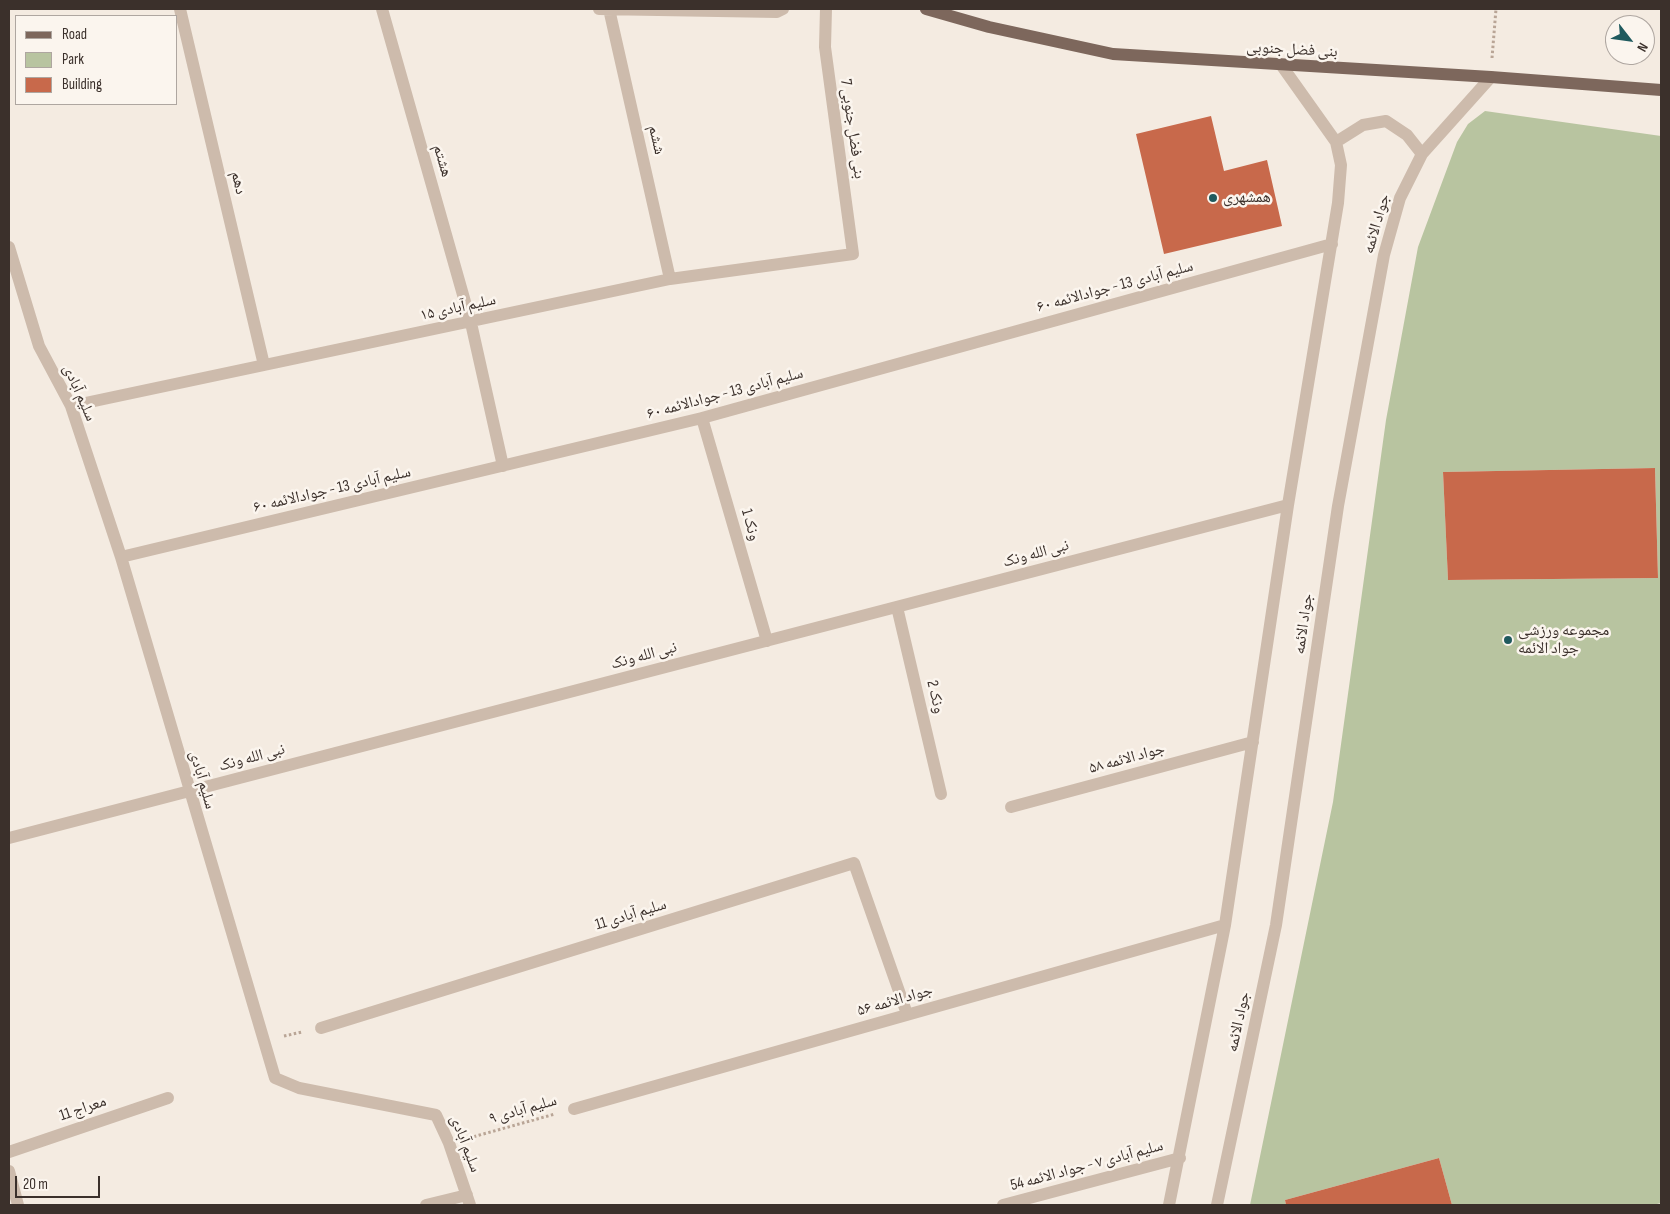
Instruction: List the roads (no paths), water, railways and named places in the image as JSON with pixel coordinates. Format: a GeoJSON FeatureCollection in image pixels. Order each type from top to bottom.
{"type":"FeatureCollection","features":[{"type":"Feature","properties":{"kind":"main road","name":"بنی فضل جنوبی"},"geometry":{"type":"LineString","coordinates":[[926,9],[990,27],[1112,54],[1282,66],[1491,77],[1661,90]]}},
{"type":"Feature","properties":{"kind":"street","name":"دهم"},"geometry":{"type":"LineString","coordinates":[[180,9],[264,366]]}},
{"type":"Feature","properties":{"kind":"street","name":"هشتم"},"geometry":{"type":"LineString","coordinates":[[382,9],[471,322],[503,466]]}},
{"type":"Feature","properties":{"kind":"street"},"geometry":{"type":"LineString","coordinates":[[599,9],[777,12],[783,9]]}},
{"type":"Feature","properties":{"kind":"street","name":"ششم"},"geometry":{"type":"LineString","coordinates":[[610,9],[670,279]]}},
{"type":"Feature","properties":{"kind":"street","name":"بنی فضل جنوبی 7"},"geometry":{"type":"LineString","coordinates":[[826,9],[825,47],[853,254]]}},
{"type":"Feature","properties":{"kind":"street","name":"جواد الائمه"},"geometry":{"type":"LineString","coordinates":[[1169,1205],[1180,1158],[1225,925],[1288,505],[1332,244],[1341,165],[1336,142],[1282,66]]}},
{"type":"Feature","properties":{"kind":"street","name":"جواد الائمه"},"geometry":{"type":"LineString","coordinates":[[1217,1205],[1276,925],[1338,506],[1384,255],[1400,198],[1422,154],[1491,77]]}},
{"type":"Feature","properties":{"kind":"street"},"geometry":{"type":"LineString","coordinates":[[1336,142],[1364,125],[1386,121],[1407,135],[1422,154]]}},
{"type":"Feature","properties":{"kind":"street","name":"سلیم آبادی 13 - جوادالائمه ۶۰"},"geometry":{"type":"LineString","coordinates":[[121,557],[702,418],[1332,244]]}},
{"type":"Feature","properties":{"kind":"street","name":"سلیم آبادی"},"geometry":{"type":"LineString","coordinates":[[9,246],[39,346],[71,406],[121,557],[188,791],[275,1078],[299,1088],[436,1115],[450,1143],[468,1200]]}},
{"type":"Feature","properties":{"kind":"street","name":"سلیم آبادی ۱۵"},"geometry":{"type":"LineString","coordinates":[[71,406],[670,279],[853,254]]}},
{"type":"Feature","properties":{"kind":"street","name":"ونک 1"},"geometry":{"type":"LineString","coordinates":[[702,418],[767,641]]}},
{"type":"Feature","properties":{"kind":"street","name":"نبی الله ونک"},"geometry":{"type":"LineString","coordinates":[[9,838],[1288,505]]}},
{"type":"Feature","properties":{"kind":"street","name":"ونک 2"},"geometry":{"type":"LineString","coordinates":[[896,607],[941,794]]}},
{"type":"Feature","properties":{"kind":"street","name":"جواد الائمه ۵۸"},"geometry":{"type":"LineString","coordinates":[[1011,807],[1252,742]]}},
{"type":"Feature","properties":{"kind":"street","name":"سلیم آبادی 11"},"geometry":{"type":"LineString","coordinates":[[321,1028],[854,863],[907,1014]]}},
{"type":"Feature","properties":{"kind":"street","name":"جواد الائمه ۵۶"},"geometry":{"type":"LineString","coordinates":[[574,1109],[1225,925]]}},
{"type":"Feature","properties":{"kind":"street","name":"معراج 11"},"geometry":{"type":"LineString","coordinates":[[9,1152],[168,1098]]}},
{"type":"Feature","properties":{"kind":"street","name":"سلیم آبادی ۷ - جواد الائمه 54"},"geometry":{"type":"LineString","coordinates":[[1003,1205],[1180,1158]]}},
{"type":"Feature","properties":{"kind":"street"},"geometry":{"type":"LineString","coordinates":[[9,1171],[18,1205]]}},
{"type":"Feature","properties":{"kind":"street"},"geometry":{"type":"LineString","coordinates":[[426,1205],[468,1200]]}},
{"type":"Feature","properties":{"kind":"place","name":"همشهری"},"geometry":{"type":"Point","coordinates":[1213,198]}},
{"type":"Feature","properties":{"kind":"place","name":"مجموعه ورزشی جواد الائمه"},"geometry":{"type":"Point","coordinates":[1508,640]}}]}
